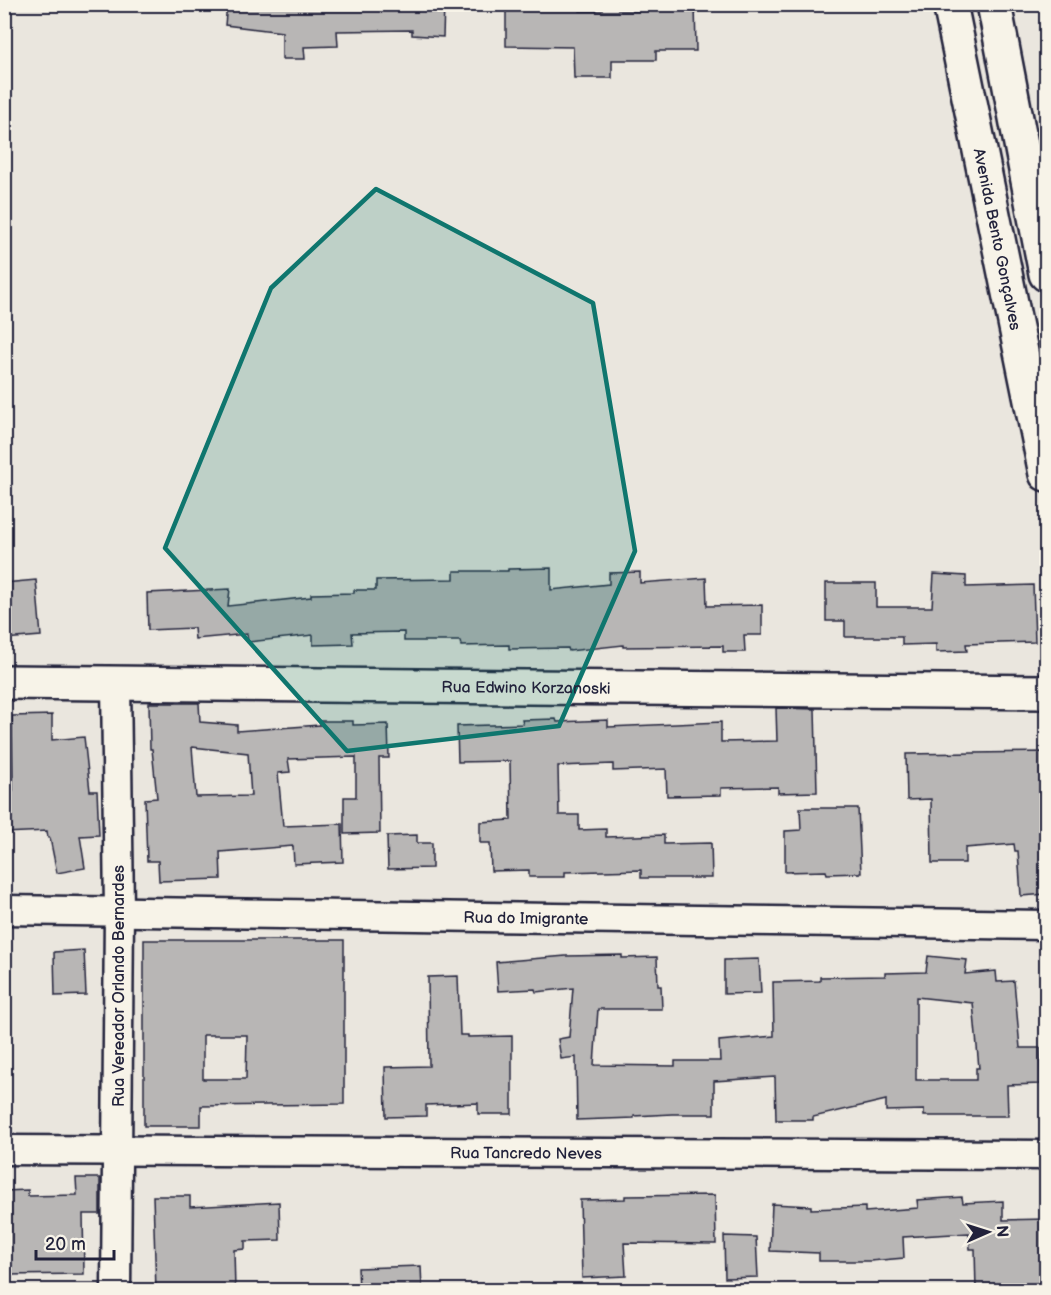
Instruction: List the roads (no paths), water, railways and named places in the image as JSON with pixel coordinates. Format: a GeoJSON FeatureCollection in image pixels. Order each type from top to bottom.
{"type":"FeatureCollection","features":[{"type":"Feature","properties":{"kind":"street","name":"Avenida Bento Gonçalves"},"geometry":{"type":"LineString","coordinates":[[950,4],[1046,467]]}},
{"type":"Feature","properties":{"kind":"street"},"geometry":{"type":"LineString","coordinates":[[994,4],[1047,274]]}},
{"type":"Feature","properties":{"kind":"street"},"geometry":{"type":"LineString","coordinates":[[997,233],[1036,222]]}},
{"type":"Feature","properties":{"kind":"street","name":"Rua Edwino Korzanoski"},"geometry":{"type":"LineString","coordinates":[[4,682],[1047,692]]}},
{"type":"Feature","properties":{"kind":"street","name":"Rua Vereador Orlando Bernardes"},"geometry":{"type":"LineString","coordinates":[[116,682],[119,910],[116,1290]]}},
{"type":"Feature","properties":{"kind":"street","name":"Rua do Imigrante"},"geometry":{"type":"LineString","coordinates":[[4,910],[1047,925]]}},
{"type":"Feature","properties":{"kind":"street","name":"Rua Tancredo Neves"},"geometry":{"type":"LineString","coordinates":[[4,1149],[1047,1155]]}}]}
